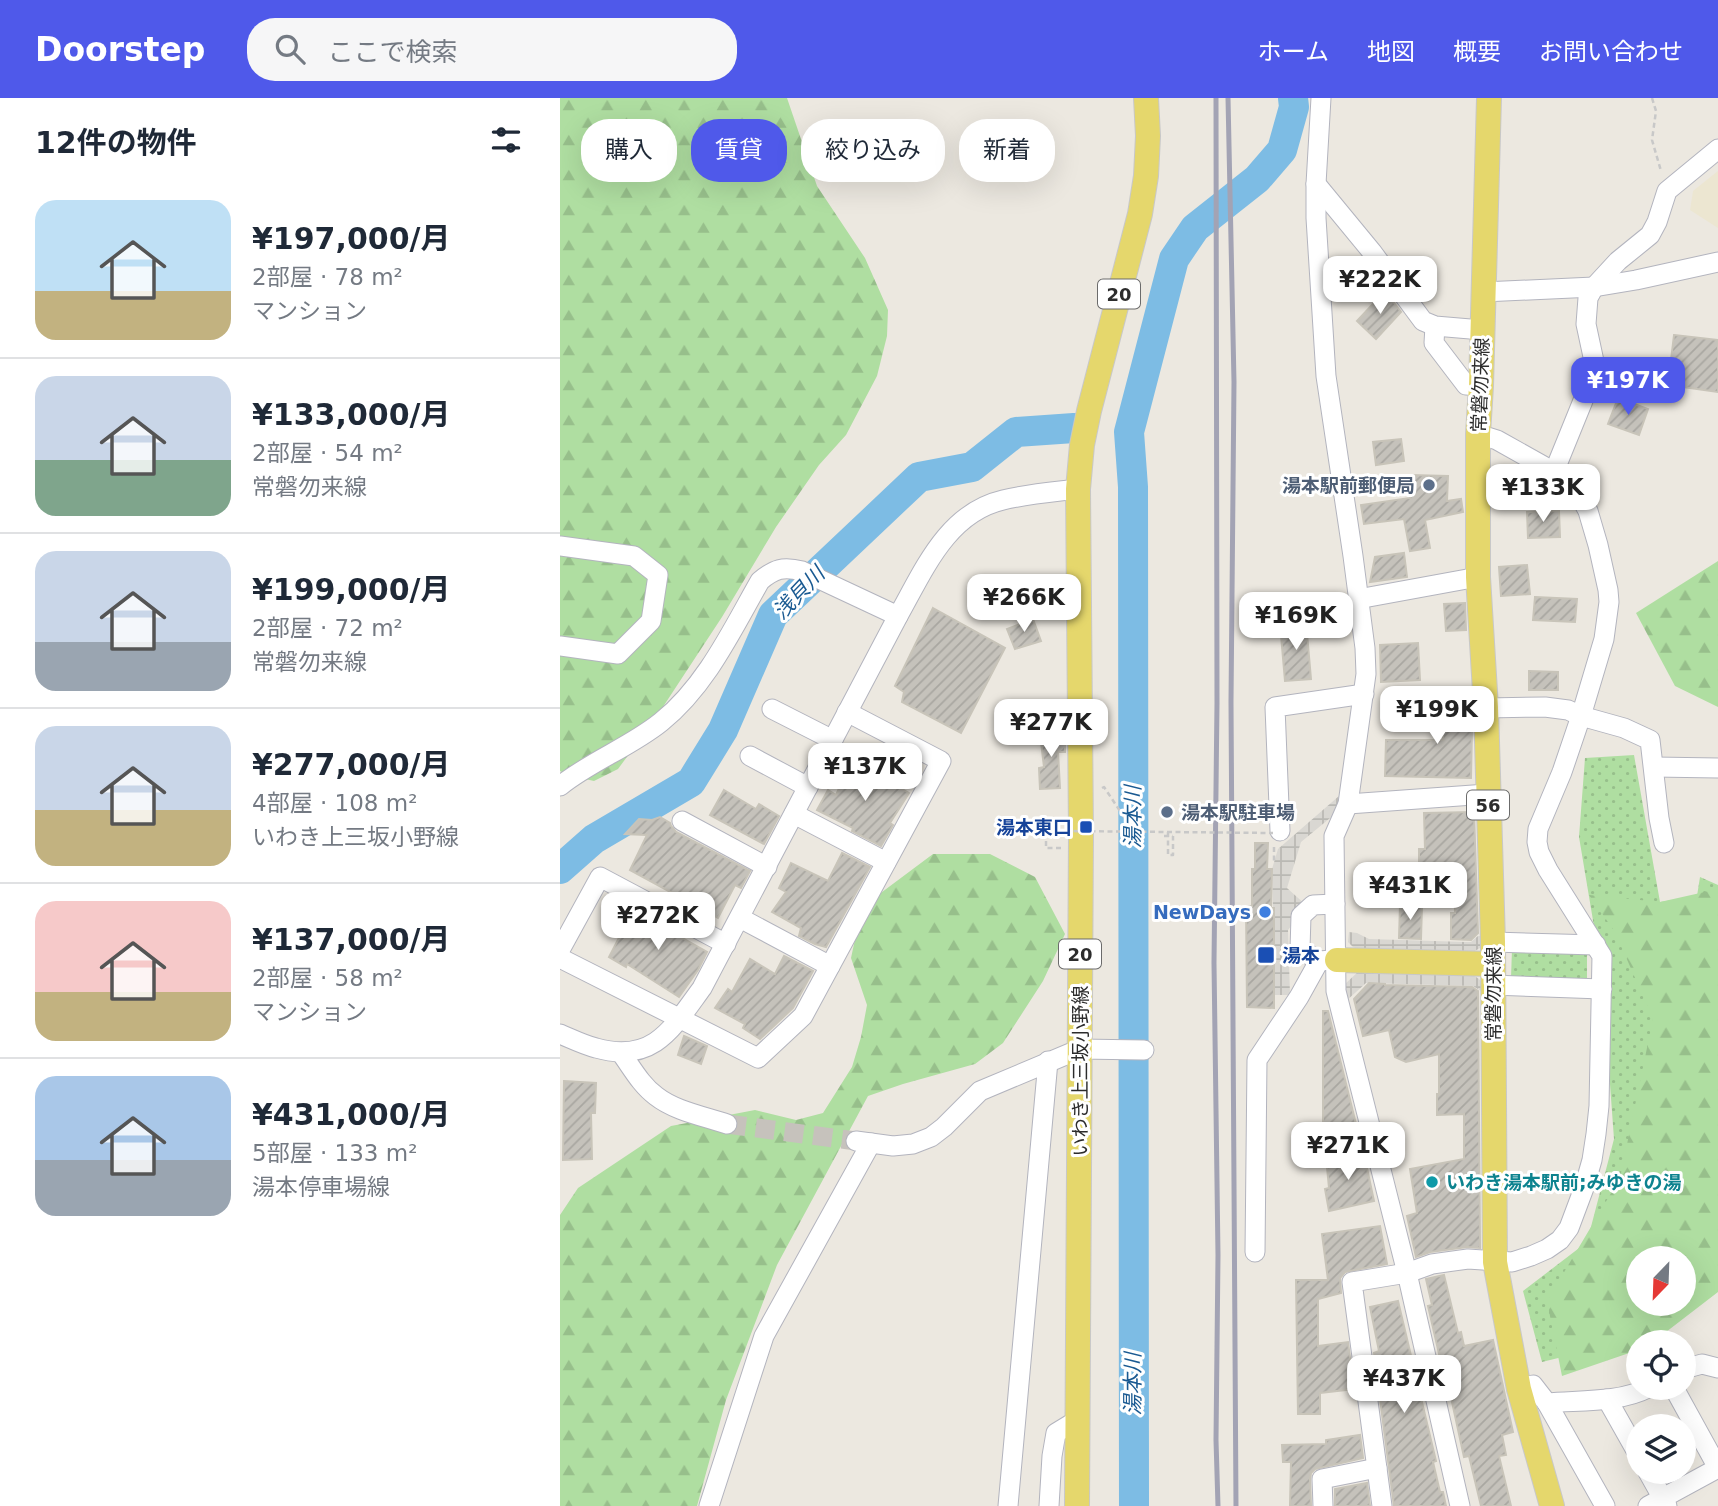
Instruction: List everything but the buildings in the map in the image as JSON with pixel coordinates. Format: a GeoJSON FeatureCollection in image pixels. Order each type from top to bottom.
{"type":"FeatureCollection","features":[{"type":"Feature","properties":{"kind":"main road","name":"いわき上三坂小野線"},"geometry":{"type":"LineString","coordinates":[[1077,1506],[1081,834],[1078,489],[1082,445],[1089,411],[1140,214],[1146,176],[1146,98]]}},
{"type":"Feature","properties":{"kind":"main road","name":"常磐勿来線"},"geometry":{"type":"LineString","coordinates":[[1489,98],[1478,434],[1478,577],[1486,708],[1496,1262],[1520,1389],[1552,1506]]}},
{"type":"Feature","properties":{"kind":"main road"},"geometry":{"type":"LineString","coordinates":[[1328,960],[1492,964]]}},
{"type":"Feature","properties":{"kind":"street"},"geometry":{"type":"LineString","coordinates":[[1321,98],[1316,184],[1325,376],[1353,556],[1366,674],[1348,804],[1334,836],[1335,904],[1328,960],[1407,1273],[1460,1506]]}},
{"type":"Feature","properties":{"kind":"street"},"geometry":{"type":"LineString","coordinates":[[1554,472],[1595,366],[1586,324],[1588,298],[1594,287],[1618,261],[1650,235],[1667,191],[1718,149]]}},
{"type":"Feature","properties":{"kind":"street"},"geometry":{"type":"LineString","coordinates":[[1316,184],[1372,252],[1423,321],[1435,326],[1482,330]]}},
{"type":"Feature","properties":{"kind":"street"},"geometry":{"type":"LineString","coordinates":[[1483,292],[1594,287],[1636,281],[1718,262]]}},
{"type":"Feature","properties":{"kind":"street"},"geometry":{"type":"LineString","coordinates":[[1435,326],[1434,343],[1466,384],[1481,386]]}},
{"type":"Feature","properties":{"kind":"street"},"geometry":{"type":"LineString","coordinates":[[1382,1506],[1352,1282],[1468,1259],[1512,1262],[1531,1256],[1553,1244],[1569,1228],[1584,1188],[1592,1160],[1600,1107],[1602,956],[1548,870],[1539,852],[1538,829],[1562,772],[1581,716],[1604,639],[1609,602],[1588,511],[1572,482],[1497,440],[1478,434]]}},
{"type":"Feature","properties":{"kind":"street"},"geometry":{"type":"LineString","coordinates":[[560,1034],[596,1048],[621,1053],[643,1049],[660,1040],[702,988],[898,616],[944,538],[962,520],[983,506],[1004,499],[1078,489]]}},
{"type":"Feature","properties":{"kind":"street"},"geometry":{"type":"LineString","coordinates":[[560,545],[634,556],[657,575],[650,621],[618,654],[560,646]]}},
{"type":"Feature","properties":{"kind":"street"},"geometry":{"type":"LineString","coordinates":[[560,786],[587,766],[659,723],[679,706],[714,660],[761,581],[770,572],[792,568],[802,571],[898,616]]}},
{"type":"Feature","properties":{"kind":"street"},"geometry":{"type":"LineString","coordinates":[[1358,599],[1478,577]]}},
{"type":"Feature","properties":{"kind":"street"},"geometry":{"type":"LineString","coordinates":[[1277,832],[1275,707],[1364,694]]}},
{"type":"Feature","properties":{"kind":"street"},"geometry":{"type":"LineString","coordinates":[[1486,708],[1545,707],[1568,710],[1624,728],[1650,740],[1664,844]]}},
{"type":"Feature","properties":{"kind":"street"},"geometry":{"type":"LineString","coordinates":[[772,709],[833,740]]}},
{"type":"Feature","properties":{"kind":"street"},"geometry":{"type":"LineString","coordinates":[[560,958],[758,1058],[803,1016],[941,761],[847,712]]}},
{"type":"Feature","properties":{"kind":"street"},"geometry":{"type":"LineString","coordinates":[[750,756],[808,787]]}},
{"type":"Feature","properties":{"kind":"street"},"geometry":{"type":"LineString","coordinates":[[1654,767],[1718,768]]}},
{"type":"Feature","properties":{"kind":"street"},"geometry":{"type":"LineString","coordinates":[[1348,804],[1487,794]]}},
{"type":"Feature","properties":{"kind":"street"},"geometry":{"type":"LineString","coordinates":[[794,814],[886,862]]}},
{"type":"Feature","properties":{"kind":"street"},"geometry":{"type":"LineString","coordinates":[[682,821],[767,867]]}},
{"type":"Feature","properties":{"kind":"street"},"geometry":{"type":"LineString","coordinates":[[560,950],[600,877],[726,944]]}},
{"type":"Feature","properties":{"kind":"street"},"geometry":{"type":"LineString","coordinates":[[1328,960],[1300,949],[1301,916],[1313,905],[1335,904]]}},
{"type":"Feature","properties":{"kind":"street"},"geometry":{"type":"LineString","coordinates":[[740,918],[830,966]]}},
{"type":"Feature","properties":{"kind":"street"},"geometry":{"type":"LineString","coordinates":[[1492,964],[1596,944]]}},
{"type":"Feature","properties":{"kind":"street"},"geometry":{"type":"LineString","coordinates":[[1255,1252],[1257,1060],[1299,997],[1328,960]]}},
{"type":"Feature","properties":{"kind":"street"},"geometry":{"type":"LineString","coordinates":[[1492,964],[1602,989]]}},
{"type":"Feature","properties":{"kind":"street"},"geometry":{"type":"LineString","coordinates":[[1296,1027],[1299,997]]}},
{"type":"Feature","properties":{"kind":"street"},"geometry":{"type":"LineString","coordinates":[[709,1506],[764,1336],[863,1142],[893,1146],[913,1144],[931,1137],[980,1090],[1080,1049],[1144,1050]]}},
{"type":"Feature","properties":{"kind":"street"},"geometry":{"type":"LineString","coordinates":[[621,1053],[641,1082],[656,1096],[673,1106],[727,1124]]}},
{"type":"Feature","properties":{"kind":"street"},"geometry":{"type":"LineString","coordinates":[[1008,1506],[1048,1061]]}},
{"type":"Feature","properties":{"kind":"street"},"geometry":{"type":"LineString","coordinates":[[1696,1366],[1702,1364],[1718,1368]]}},
{"type":"Feature","properties":{"kind":"street"},"geometry":{"type":"LineString","coordinates":[[1520,1389],[1533,1385],[1547,1403],[1605,1506]]}},
{"type":"Feature","properties":{"kind":"street"},"geometry":{"type":"LineString","coordinates":[[1547,1403],[1626,1394]]}},
{"type":"Feature","properties":{"kind":"street"},"geometry":{"type":"LineString","coordinates":[[1607,1398],[1626,1432]]}},
{"type":"Feature","properties":{"kind":"street"},"geometry":{"type":"LineString","coordinates":[[1652,1484],[1659,1503],[1718,1468],[1681,1400]]}},
{"type":"Feature","properties":{"kind":"street"},"geometry":{"type":"LineString","coordinates":[[1049,1506],[1056,1433],[1079,1419]]}},
{"type":"Feature","properties":{"kind":"street"},"geometry":{"type":"LineString","coordinates":[[1323,1506],[1322,1479],[1377,1468]]}},
{"type":"Feature","properties":{"kind":"path"},"geometry":{"type":"LineString","coordinates":[[1652,98],[1656,111],[1652,140],[1667,191]]}},
{"type":"Feature","properties":{"kind":"path"},"geometry":{"type":"LineString","coordinates":[[1096,788],[1104,788],[1134,832]]}},
{"type":"Feature","properties":{"kind":"path"},"geometry":{"type":"LineString","coordinates":[[1068,848],[1046,848],[1046,831],[1277,832]]}},
{"type":"Feature","properties":{"kind":"path"},"geometry":{"type":"LineString","coordinates":[[1164,836],[1173,836],[1173,855],[1168,855],[1168,832]]}},
{"type":"Feature","properties":{"kind":"shaded area"},"geometry":{"type":"Polygon","coordinates":[[[1718,171],[1718,228],[1690,210],[1693,191],[1718,171]]]}},
{"type":"Feature","properties":{"kind":"shaded area"},"geometry":{"type":"Polygon","coordinates":[[[1347,789],[1335,814],[1301,842],[1287,888],[1307,906],[1288,930],[1290,995],[1275,995],[1272,869],[1278,849],[1347,789]]]}},
{"type":"Feature","properties":{"kind":"shaded area"},"geometry":{"type":"Polygon","coordinates":[[[1349,932],[1369,939],[1466,942],[1484,936],[1484,942],[1473,952],[1364,952],[1348,942],[1349,932]]]}},
{"type":"Feature","properties":{"kind":"shaded area"},"geometry":{"type":"Polygon","coordinates":[[[1360,970],[1473,975],[1483,984],[1484,990],[1473,986],[1366,983],[1345,1002],[1344,985],[1360,970]]]}},
{"type":"Feature","properties":{"kind":"green space"},"geometry":{"type":"Polygon","coordinates":[[[560,98],[787,98],[801,139],[801,182],[816,182],[865,258],[888,310],[887,336],[877,376],[846,435],[819,465],[776,527],[722,617],[655,719],[618,769],[594,781],[560,771],[560,98]]]}},
{"type":"Feature","properties":{"kind":"green space"},"geometry":{"type":"Polygon","coordinates":[[[1718,561],[1718,707],[1675,686],[1636,613],[1718,561]]]}},
{"type":"Feature","properties":{"kind":"green space"},"geometry":{"type":"Polygon","coordinates":[[[1634,755],[1660,902],[1697,896],[1700,877],[1718,885],[1718,1237],[1696,1251],[1696,1246],[1626,1246],[1626,1316],[1631,1316],[1615,1344],[1542,1362],[1523,1291],[1587,1242],[1614,1139],[1602,974],[1579,837],[1585,758],[1634,755]]]}},
{"type":"Feature","properties":{"kind":"green space"},"geometry":{"type":"Polygon","coordinates":[[[933,854],[990,854],[1035,877],[1065,934],[1043,981],[1003,1043],[975,1064],[868,1096],[777,1265],[726,1400],[697,1506],[560,1506],[560,1215],[578,1188],[671,1126],[755,1110],[796,1120],[823,1113],[852,1067],[861,1037],[867,1005],[851,958],[862,907],[933,854]]]}},
{"type":"Feature","properties":{"kind":"green space"},"geometry":{"type":"Polygon","coordinates":[[[1718,889],[1718,1292],[1696,1309],[1696,1246],[1626,1246],[1626,1316],[1687,1316],[1669,1330],[1626,1330],[1626,1354],[1562,1376],[1547,1301],[1620,1178],[1653,1019],[1615,932],[1589,895],[1660,902],[1718,889]]]}},
{"type":"Feature","properties":{"kind":"green space"},"geometry":{"type":"Polygon","coordinates":[[[1512,949],[1587,952],[1587,981],[1511,978],[1512,949]]]}},
{"type":"Feature","properties":{"kind":"waterway","name":"湯本川"},"geometry":{"type":"LineString","coordinates":[[1134,1506],[1133,487],[1129,432],[1174,259],[1195,228],[1257,179],[1282,150],[1294,107],[1293,98]]}},
{"type":"Feature","properties":{"kind":"waterway","name":"浅貝川"},"geometry":{"type":"LineString","coordinates":[[560,869],[594,839],[691,782],[723,730],[773,615],[919,477],[972,467],[1016,432],[1074,428]]}},
{"type":"Feature","properties":{"kind":"tunnel"},"geometry":{"type":"LineString","coordinates":[[727,1124],[856,1141]]}},
{"type":"Feature","properties":{"kind":"railway"},"geometry":{"type":"LineString","coordinates":[[1216,98],[1217,703],[1214,963],[1218,1506]]}},
{"type":"Feature","properties":{"kind":"railway"},"geometry":{"type":"LineString","coordinates":[[1228,98],[1234,382],[1231,702],[1236,1506]]}},
{"type":"Feature","properties":{"kind":"place","name":"湯本駅前郵便局"},"geometry":{"type":"Point","coordinates":[1429,485]}},
{"type":"Feature","properties":{"kind":"place","name":"湯本駅駐車場"},"geometry":{"type":"Point","coordinates":[1167,812]}},
{"type":"Feature","properties":{"kind":"place","name":"湯本東口"},"geometry":{"type":"Point","coordinates":[1086,827]}},
{"type":"Feature","properties":{"kind":"place","name":"NewDays"},"geometry":{"type":"Point","coordinates":[1265,912]}},
{"type":"Feature","properties":{"kind":"place","name":"湯本"},"geometry":{"type":"Point","coordinates":[1266,955]}},
{"type":"Feature","properties":{"kind":"place","name":"いわき湯本駅前;みゆきの湯"},"geometry":{"type":"Point","coordinates":[1432,1182]}}]}
